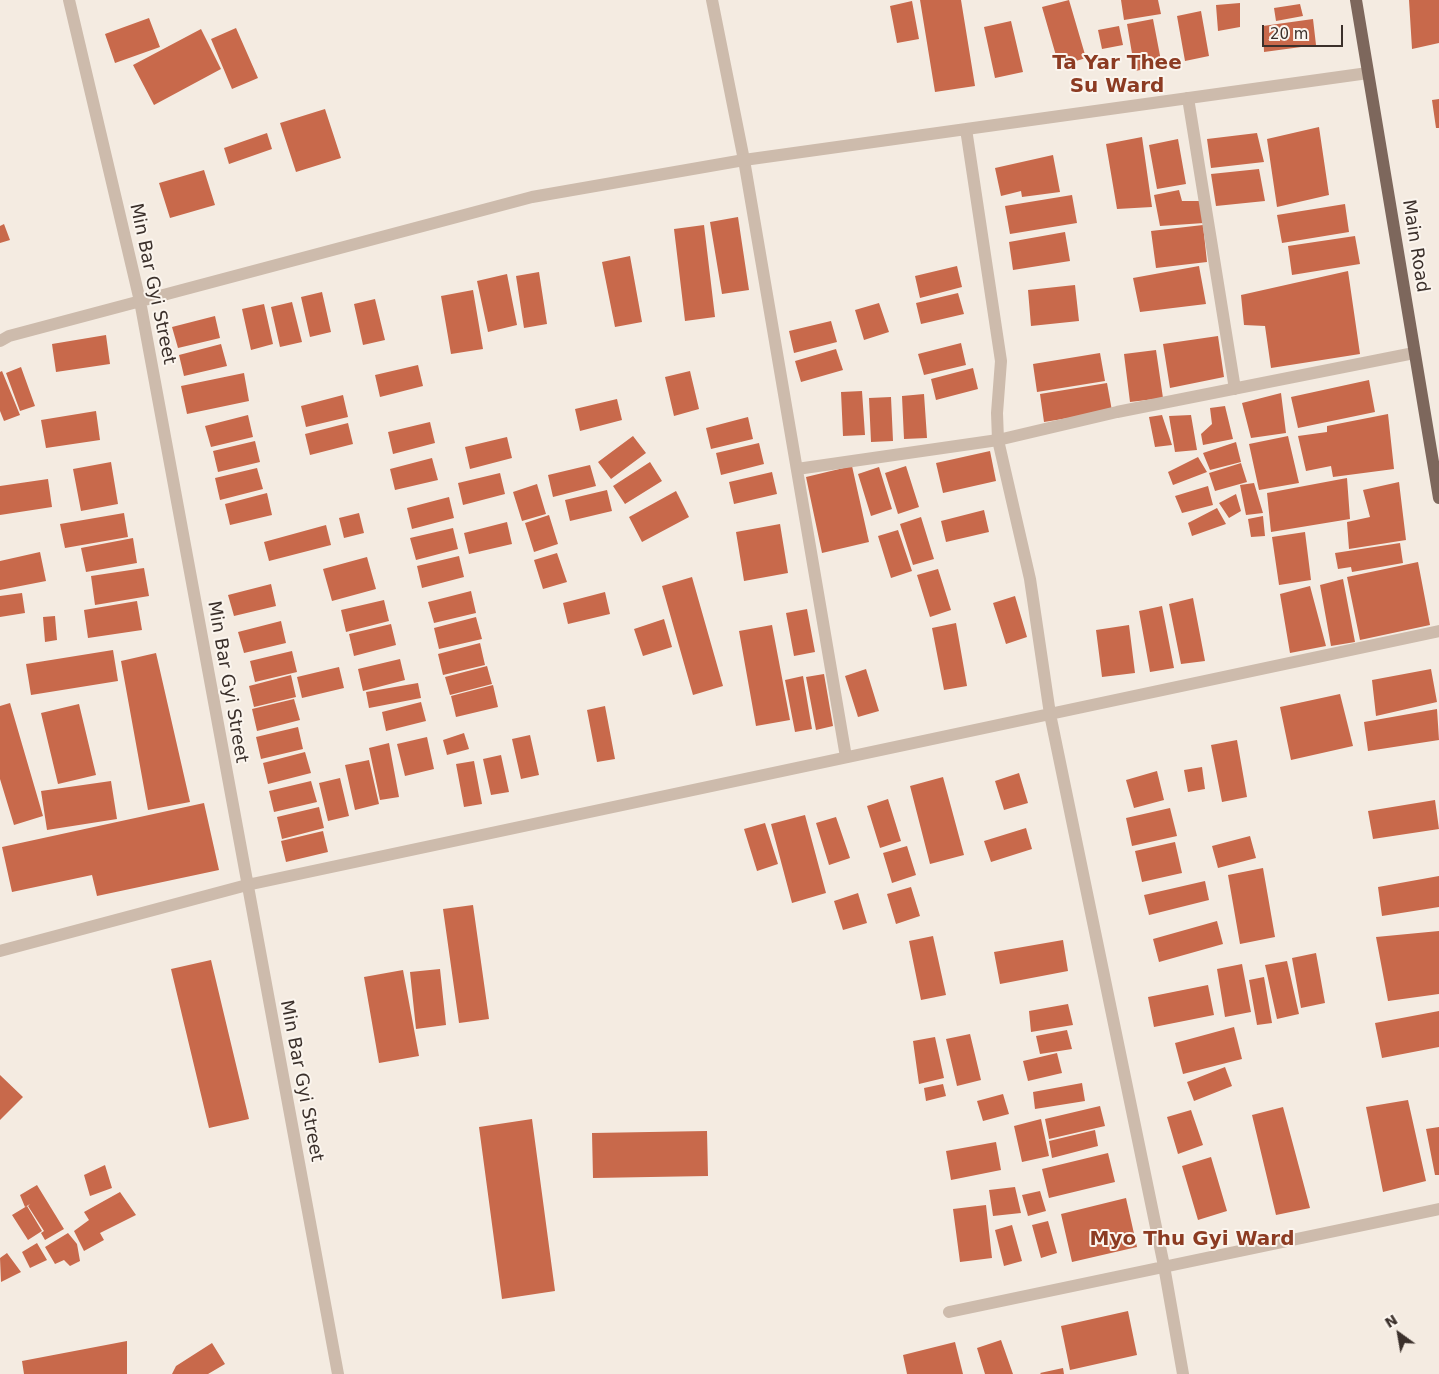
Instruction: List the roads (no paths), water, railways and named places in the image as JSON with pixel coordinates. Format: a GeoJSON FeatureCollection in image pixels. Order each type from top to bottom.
{"type":"FeatureCollection","features":[{"type":"Feature","properties":{"kind":"main road","name":"Main Road"},"geometry":{"type":"LineString","coordinates":[[1356,0],[1439,498]]}},
{"type":"Feature","properties":{"kind":"street","name":"Min Bar Gyi Street"},"geometry":{"type":"LineString","coordinates":[[69,0],[140,301],[338,1374]]}},
{"type":"Feature","properties":{"kind":"street"},"geometry":{"type":"LineString","coordinates":[[712,0],[744,160],[846,757]]}},
{"type":"Feature","properties":{"kind":"street"},"geometry":{"type":"LineString","coordinates":[[0,341],[9,336],[532,197],[744,160],[1368,73]]}},
{"type":"Feature","properties":{"kind":"street"},"geometry":{"type":"LineString","coordinates":[[1188,98],[1235,389]]}},
{"type":"Feature","properties":{"kind":"street"},"geometry":{"type":"LineString","coordinates":[[966,129],[1001,361],[997,413],[998,440],[1030,578],[1050,714],[1164,1266],[1183,1374]]}},
{"type":"Feature","properties":{"kind":"street"},"geometry":{"type":"LineString","coordinates":[[797,469],[998,440],[1117,412],[1414,353]]}},
{"type":"Feature","properties":{"kind":"street"},"geometry":{"type":"LineString","coordinates":[[0,951],[247,885],[1439,631]]}},
{"type":"Feature","properties":{"kind":"street"},"geometry":{"type":"LineString","coordinates":[[948,1312],[1439,1209]]}},
{"type":"Feature","properties":{"kind":"district","name":"Ta Yar Thee Su Ward"},"geometry":{"type":"Point","coordinates":[1117,76]}},
{"type":"Feature","properties":{"kind":"district","name":"Myo Thu Gyi Ward"},"geometry":{"type":"Point","coordinates":[1192,1240]}}]}
